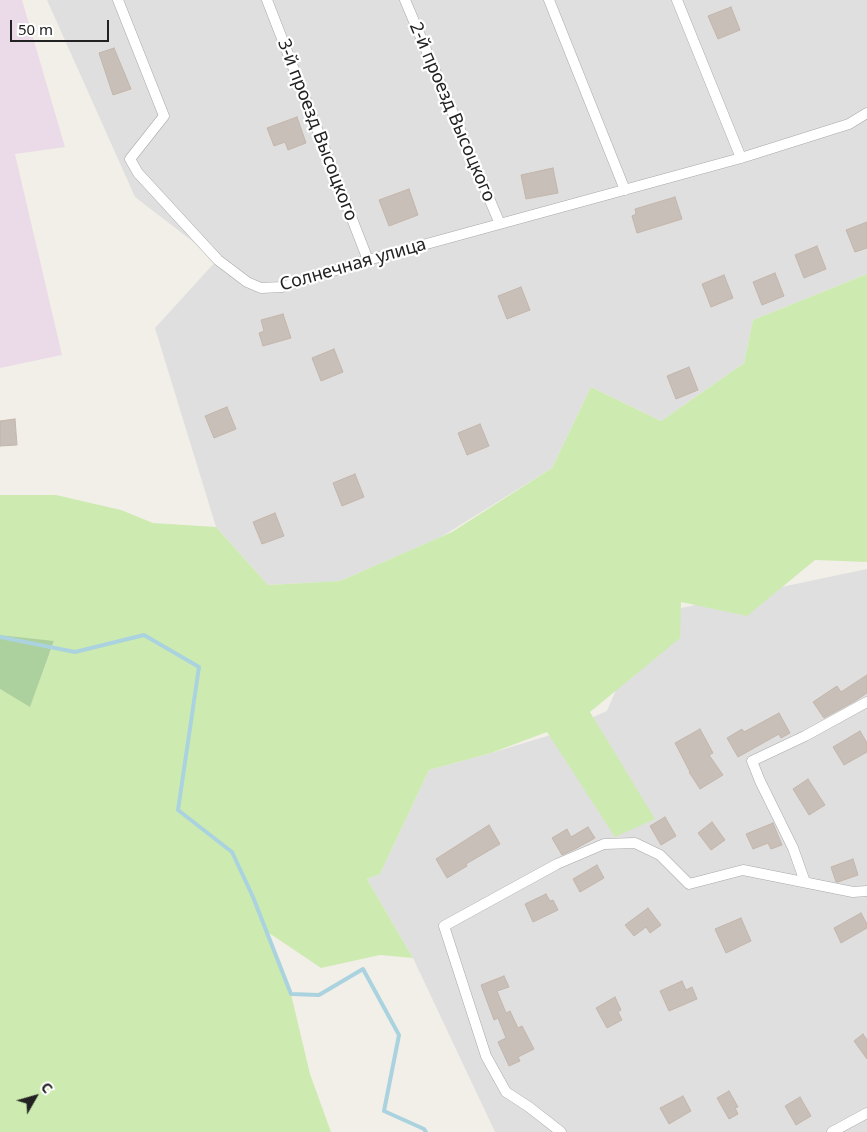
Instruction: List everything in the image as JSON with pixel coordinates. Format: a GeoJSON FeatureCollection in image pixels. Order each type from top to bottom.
{"type":"FeatureCollection","features":[{"type":"Feature","properties":{"kind":"street","name":"Солнечная улица"},"geometry":{"type":"LineString","coordinates":[[118,0],[164,116],[130,159],[138,173],[218,260],[247,282],[261,288],[282,287],[368,260],[741,158]]}},
{"type":"Feature","properties":{"kind":"street","name":"3-й проезд Высоцкого"},"geometry":{"type":"LineString","coordinates":[[267,0],[368,260]]}},
{"type":"Feature","properties":{"kind":"street","name":"2-й проезд Высоцкого"},"geometry":{"type":"LineString","coordinates":[[405,0],[500,224]]}},
{"type":"Feature","properties":{"kind":"street"},"geometry":{"type":"LineString","coordinates":[[549,0],[625,190]]}},
{"type":"Feature","properties":{"kind":"street"},"geometry":{"type":"LineString","coordinates":[[677,0],[741,158],[849,124],[867,113]]}},
{"type":"Feature","properties":{"kind":"street"},"geometry":{"type":"LineString","coordinates":[[806,882],[793,848],[752,761],[805,736],[867,702]]}},
{"type":"Feature","properties":{"kind":"street"},"geometry":{"type":"LineString","coordinates":[[561,1132],[506,1092],[486,1056],[444,926],[557,864],[604,844],[635,843],[660,855],[689,884],[743,870],[853,892],[867,891]]}},
{"type":"Feature","properties":{"kind":"street"},"geometry":{"type":"LineString","coordinates":[[832,1132],[867,1114]]}},
{"type":"Feature","properties":{"kind":"shaded area"},"geometry":{"type":"Polygon","coordinates":[[[0,0],[22,0],[65,147],[15,154],[62,355],[0,368],[0,0]]]}},
{"type":"Feature","properties":{"kind":"shaded area"},"geometry":{"type":"Polygon","coordinates":[[[47,0],[867,0],[867,274],[753,320],[744,363],[661,421],[591,387],[552,468],[441,537],[340,581],[268,585],[216,527],[155,328],[217,260],[135,197],[47,0]]]}},
{"type":"Feature","properties":{"kind":"shaded area"},"geometry":{"type":"Polygon","coordinates":[[[867,569],[867,1132],[495,1132],[413,958],[367,879],[380,874],[429,770],[554,734],[607,711],[648,615],[867,569]]]}},
{"type":"Feature","properties":{"kind":"green space"},"geometry":{"type":"Polygon","coordinates":[[[867,274],[867,562],[815,560],[747,616],[681,602],[680,638],[590,712],[655,819],[615,837],[547,732],[491,753],[429,770],[380,874],[367,879],[413,958],[380,955],[321,968],[266,931],[291,994],[310,1074],[331,1132],[0,1132],[0,689],[30,706],[54,642],[0,635],[0,495],[56,495],[121,510],[153,523],[216,527],[268,585],[340,581],[452,532],[552,468],[591,387],[661,421],[744,363],[753,320],[867,274]]]}},
{"type":"Feature","properties":{"kind":"green space"},"geometry":{"type":"Polygon","coordinates":[[[0,635],[54,641],[30,707],[0,689],[0,635]]]}},
{"type":"Feature","properties":{"kind":"building"},"geometry":{"type":"Polygon","coordinates":[[[731,7],[740,30],[718,39],[708,16],[731,7]]]}},
{"type":"Feature","properties":{"kind":"building"},"geometry":{"type":"Polygon","coordinates":[[[114,48],[131,89],[113,95],[99,53],[114,48]]]}},
{"type":"Feature","properties":{"kind":"building"},"geometry":{"type":"Polygon","coordinates":[[[297,117],[306,143],[288,150],[285,142],[274,146],[267,128],[297,117]]]}},
{"type":"Feature","properties":{"kind":"building"},"geometry":{"type":"Polygon","coordinates":[[[553,168],[558,193],[526,199],[521,175],[553,168]]]}},
{"type":"Feature","properties":{"kind":"building"},"geometry":{"type":"Polygon","coordinates":[[[409,189],[418,215],[389,226],[379,200],[409,189]]]}},
{"type":"Feature","properties":{"kind":"building"},"geometry":{"type":"Polygon","coordinates":[[[675,197],[682,219],[637,233],[632,216],[636,214],[635,209],[675,197]]]}},
{"type":"Feature","properties":{"kind":"building"},"geometry":{"type":"Polygon","coordinates":[[[867,222],[867,248],[855,252],[846,230],[867,222]]]}},
{"type":"Feature","properties":{"kind":"building"},"geometry":{"type":"Polygon","coordinates":[[[817,246],[826,269],[804,278],[795,255],[817,246]]]}},
{"type":"Feature","properties":{"kind":"building"},"geometry":{"type":"Polygon","coordinates":[[[775,273],[784,296],[762,305],[753,282],[775,273]]]}},
{"type":"Feature","properties":{"kind":"building"},"geometry":{"type":"Polygon","coordinates":[[[724,275],[733,298],[711,307],[702,284],[724,275]]]}},
{"type":"Feature","properties":{"kind":"building"},"geometry":{"type":"Polygon","coordinates":[[[521,287],[530,310],[507,319],[498,296],[521,287]]]}},
{"type":"Feature","properties":{"kind":"building"},"geometry":{"type":"Polygon","coordinates":[[[283,314],[291,338],[263,346],[259,333],[264,331],[261,320],[283,314]]]}},
{"type":"Feature","properties":{"kind":"building"},"geometry":{"type":"Polygon","coordinates":[[[334,349],[343,372],[321,381],[312,358],[334,349]]]}},
{"type":"Feature","properties":{"kind":"building"},"geometry":{"type":"Polygon","coordinates":[[[689,367],[698,390],[676,399],[667,376],[689,367]]]}},
{"type":"Feature","properties":{"kind":"building"},"geometry":{"type":"Polygon","coordinates":[[[227,407],[236,429],[214,438],[205,416],[227,407]]]}},
{"type":"Feature","properties":{"kind":"building"},"geometry":{"type":"Polygon","coordinates":[[[15,419],[17,445],[0,446],[0,421],[15,419]]]}},
{"type":"Feature","properties":{"kind":"building"},"geometry":{"type":"Polygon","coordinates":[[[480,424],[489,446],[467,455],[458,433],[480,424]]]}},
{"type":"Feature","properties":{"kind":"building"},"geometry":{"type":"Polygon","coordinates":[[[355,474],[364,497],[342,506],[333,483],[355,474]]]}},
{"type":"Feature","properties":{"kind":"building"},"geometry":{"type":"Polygon","coordinates":[[[275,513],[284,536],[262,544],[253,522],[275,513]]]}},
{"type":"Feature","properties":{"kind":"building"},"geometry":{"type":"Polygon","coordinates":[[[867,675],[867,693],[824,718],[813,702],[837,686],[841,692],[867,675]]]}},
{"type":"Feature","properties":{"kind":"building"},"geometry":{"type":"Polygon","coordinates":[[[779,713],[790,733],[781,738],[779,734],[738,757],[727,738],[742,729],[744,732],[779,713]]]}},
{"type":"Feature","properties":{"kind":"building"},"geometry":{"type":"Polygon","coordinates":[[[700,729],[713,753],[709,755],[723,775],[700,789],[689,772],[675,743],[700,729]]]}},
{"type":"Feature","properties":{"kind":"building"},"geometry":{"type":"Polygon","coordinates":[[[860,731],[867,743],[867,752],[844,765],[833,747],[860,731]]]}},
{"type":"Feature","properties":{"kind":"building"},"geometry":{"type":"Polygon","coordinates":[[[808,779],[825,805],[809,815],[793,789],[808,779]]]}},
{"type":"Feature","properties":{"kind":"building"},"geometry":{"type":"Polygon","coordinates":[[[665,817],[676,836],[661,845],[650,826],[665,817]]]}},
{"type":"Feature","properties":{"kind":"building"},"geometry":{"type":"Polygon","coordinates":[[[712,822],[725,840],[711,850],[698,833],[712,822]]]}},
{"type":"Feature","properties":{"kind":"building"},"geometry":{"type":"Polygon","coordinates":[[[773,823],[782,845],[771,849],[768,843],[753,849],[746,834],[773,823]]]}},
{"type":"Feature","properties":{"kind":"building"},"geometry":{"type":"Polygon","coordinates":[[[489,825],[500,844],[466,864],[467,866],[447,878],[436,859],[489,825]]]}},
{"type":"Feature","properties":{"kind":"building"},"geometry":{"type":"Polygon","coordinates":[[[588,827],[595,838],[562,855],[552,838],[567,829],[571,837],[588,827]]]}},
{"type":"Feature","properties":{"kind":"building"},"geometry":{"type":"Polygon","coordinates":[[[853,859],[858,875],[836,882],[831,867],[853,859]]]}},
{"type":"Feature","properties":{"kind":"building"},"geometry":{"type":"Polygon","coordinates":[[[597,865],[604,878],[580,892],[573,879],[597,865]]]}},
{"type":"Feature","properties":{"kind":"building"},"geometry":{"type":"Polygon","coordinates":[[[546,894],[550,901],[553,900],[558,910],[533,922],[525,904],[546,894]]]}},
{"type":"Feature","properties":{"kind":"building"},"geometry":{"type":"Polygon","coordinates":[[[648,908],[661,925],[650,933],[646,927],[634,936],[625,925],[648,908]]]}},
{"type":"Feature","properties":{"kind":"building"},"geometry":{"type":"Polygon","coordinates":[[[861,913],[867,928],[841,943],[834,928],[861,913]]]}},
{"type":"Feature","properties":{"kind":"building"},"geometry":{"type":"Polygon","coordinates":[[[741,918],[751,941],[726,953],[715,929],[741,918]]]}},
{"type":"Feature","properties":{"kind":"building"},"geometry":{"type":"Polygon","coordinates":[[[504,976],[509,987],[497,991],[506,1013],[510,1011],[518,1028],[522,1026],[534,1049],[518,1057],[520,1061],[509,1066],[498,1042],[506,1038],[498,1018],[494,1020],[481,985],[504,976]]]}},
{"type":"Feature","properties":{"kind":"building"},"geometry":{"type":"Polygon","coordinates":[[[682,981],[686,990],[692,987],[697,999],[669,1011],[660,991],[682,981]]]}},
{"type":"Feature","properties":{"kind":"building"},"geometry":{"type":"Polygon","coordinates":[[[615,997],[621,1010],[618,1012],[622,1020],[607,1028],[596,1008],[615,997]]]}},
{"type":"Feature","properties":{"kind":"building"},"geometry":{"type":"Polygon","coordinates":[[[863,1034],[867,1040],[867,1059],[854,1041],[863,1034]]]}},
{"type":"Feature","properties":{"kind":"building"},"geometry":{"type":"Polygon","coordinates":[[[729,1091],[738,1107],[735,1108],[738,1114],[729,1119],[717,1098],[729,1091]]]}},
{"type":"Feature","properties":{"kind":"building"},"geometry":{"type":"Polygon","coordinates":[[[683,1096],[691,1111],[669,1124],[660,1108],[683,1096]]]}},
{"type":"Feature","properties":{"kind":"building"},"geometry":{"type":"Polygon","coordinates":[[[800,1097],[811,1116],[796,1125],[785,1106],[800,1097]]]}},
{"type":"Feature","properties":{"kind":"waterway"},"geometry":{"type":"LineString","coordinates":[[0,637],[75,652],[144,635],[199,667],[178,810],[232,852],[253,897],[291,994],[319,995],[363,969],[399,1035],[384,1111],[424,1129],[426,1132]]}}]}
